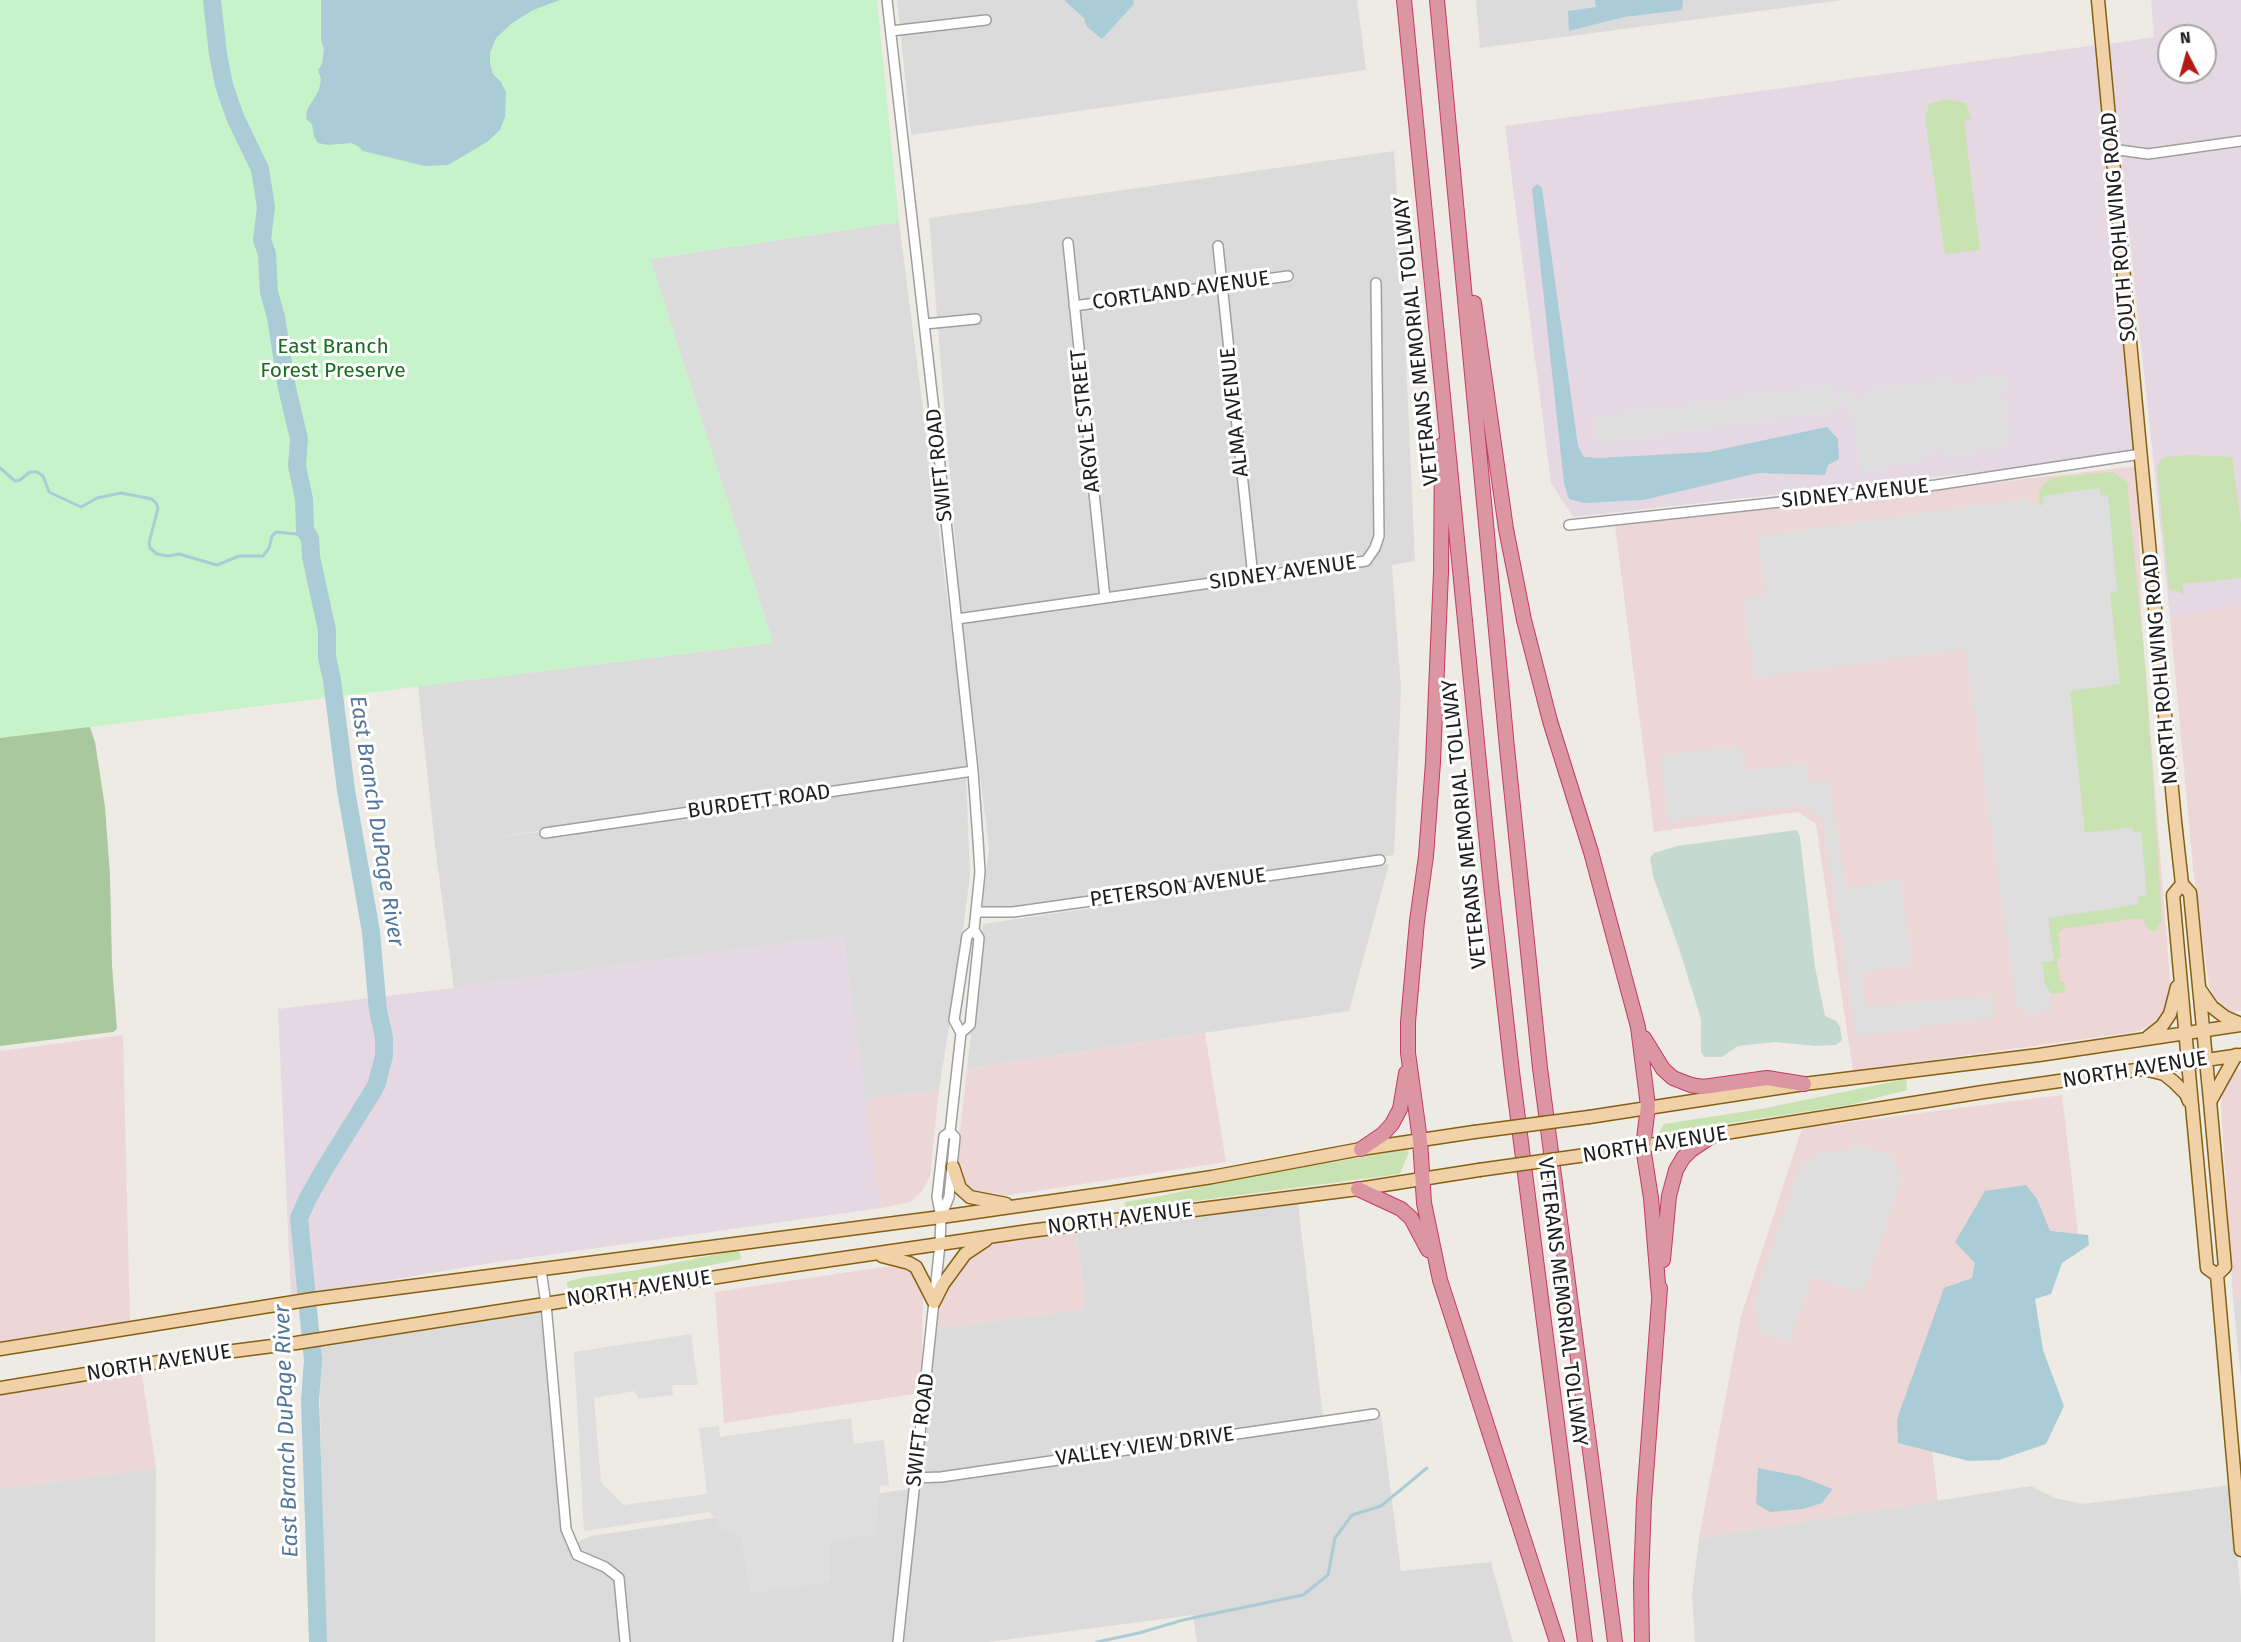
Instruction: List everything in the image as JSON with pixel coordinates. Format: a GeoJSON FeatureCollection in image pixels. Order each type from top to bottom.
{"type":"FeatureCollection","features":[{"type":"Feature","properties":{"kind":"highway","name":"VETERANS MEMORIAL TOLLWAY"},"geometry":{"type":"LineString","coordinates":[[1404,0],[1510,1060],[1585,1642]]}},
{"type":"Feature","properties":{"kind":"highway","name":"VETERANS MEMORIAL TOLLWAY"},"geometry":{"type":"LineString","coordinates":[[1437,0],[1508,760],[1539,1056],[1615,1642]]}},
{"type":"Feature","properties":{"kind":"highway"},"geometry":{"type":"LineString","coordinates":[[1455,190],[1479,335],[1506,529],[1524,620],[1550,722],[1591,852],[1638,1027],[1648,1106],[1643,1147],[1651,1198],[1659,1296]]}},
{"type":"Feature","properties":{"kind":"highway"},"geometry":{"type":"LineString","coordinates":[[1361,1149],[1383,1134],[1396,1116],[1403,1096],[1408,1053],[1408,1022],[1417,921],[1426,856],[1433,762],[1441,572],[1442,370]]}},
{"type":"Feature","properties":{"kind":"highway"},"geometry":{"type":"LineString","coordinates":[[1638,1027],[1658,1063],[1673,1078],[1691,1085],[1703,1088],[1767,1078],[1804,1083]]}},
{"type":"Feature","properties":{"kind":"highway"},"geometry":{"type":"LineString","coordinates":[[1408,1053],[1420,1140],[1424,1203],[1440,1280]]}},
{"type":"Feature","properties":{"kind":"highway"},"geometry":{"type":"LineString","coordinates":[[1642,1642],[1641,1583],[1644,1501],[1659,1296],[1671,1183],[1683,1158],[1712,1136]]}},
{"type":"Feature","properties":{"kind":"highway"},"geometry":{"type":"LineString","coordinates":[[1359,1189],[1401,1209],[1411,1218],[1421,1235],[1440,1280],[1557,1642]]}},
{"type":"Feature","properties":{"kind":"main road","name":"SOUTH ROHLWING ROAD"},"geometry":{"type":"LineString","coordinates":[[2098,0],[2141,454]]}},
{"type":"Feature","properties":{"kind":"main road","name":"NORTH ROHLWING ROAD"},"geometry":{"type":"LineString","coordinates":[[2141,454],[2182,884],[2190,892],[2203,1031]]}},
{"type":"Feature","properties":{"kind":"main road","name":"NORTH ROHLWING ROAD"},"geometry":{"type":"LineString","coordinates":[[2182,884],[2173,895],[2185,1033]]}},
{"type":"Feature","properties":{"kind":"main road"},"geometry":{"type":"LineString","coordinates":[[2141,1040],[2162,1026],[2175,998],[2180,973]]}},
{"type":"Feature","properties":{"kind":"main road"},"geometry":{"type":"LineString","coordinates":[[2199,987],[2212,1007],[2241,1025]]}},
{"type":"Feature","properties":{"kind":"main road","name":"NORTH AVENUE"},"geometry":{"type":"LineString","coordinates":[[0,1349],[313,1299],[1037,1203],[1212,1177],[1361,1149],[1589,1117],[1804,1083],[2241,1025]]}},
{"type":"Feature","properties":{"kind":"main road"},"geometry":{"type":"LineString","coordinates":[[2203,1031],[2225,1267],[2217,1275],[2241,1550]]}},
{"type":"Feature","properties":{"kind":"main road"},"geometry":{"type":"LineString","coordinates":[[2185,1033],[2207,1268],[2217,1275]]}},
{"type":"Feature","properties":{"kind":"main road"},"geometry":{"type":"LineString","coordinates":[[2210,1101],[2239,1055]]}},
{"type":"Feature","properties":{"kind":"main road","name":"NORTH AVENUE"},"geometry":{"type":"LineString","coordinates":[[0,1388],[202,1355],[993,1236],[1359,1189],[2239,1055]]}},
{"type":"Feature","properties":{"kind":"main road"},"geometry":{"type":"LineString","coordinates":[[2144,1069],[2164,1074],[2174,1082],[2186,1094],[2193,1114]]}},
{"type":"Feature","properties":{"kind":"main road"},"geometry":{"type":"LineString","coordinates":[[952,1167],[960,1188],[970,1197],[1001,1204],[1037,1203]]}},
{"type":"Feature","properties":{"kind":"main road"},"geometry":{"type":"LineString","coordinates":[[934,1302],[943,1284],[965,1254],[980,1242],[993,1236]]}},
{"type":"Feature","properties":{"kind":"main road"},"geometry":{"type":"LineString","coordinates":[[874,1254],[916,1267],[934,1302]]}},
{"type":"Feature","properties":{"kind":"street","name":"SWIFT ROAD"},"geometry":{"type":"LineString","coordinates":[[887,0],[925,324],[973,771],[979,858],[974,930],[978,938],[970,1025],[961,1033]]}},
{"type":"Feature","properties":{"kind":"street"},"geometry":{"type":"LineString","coordinates":[[891,31],[986,20]]}},
{"type":"Feature","properties":{"kind":"street"},"geometry":{"type":"LineString","coordinates":[[2112,149],[2148,154],[2241,141]]}},
{"type":"Feature","properties":{"kind":"street","name":"ARGYLE STREET"},"geometry":{"type":"LineString","coordinates":[[1068,243],[1105,598]]}},
{"type":"Feature","properties":{"kind":"street","name":"ALMA AVENUE"},"geometry":{"type":"LineString","coordinates":[[1218,246],[1252,578]]}},
{"type":"Feature","properties":{"kind":"street","name":"CORTLAND AVENUE"},"geometry":{"type":"LineString","coordinates":[[1074,306],[1288,276]]}},
{"type":"Feature","properties":{"kind":"street","name":"SIDNEY AVENUE"},"geometry":{"type":"LineString","coordinates":[[957,619],[1366,561],[1375,548],[1379,536],[1376,283]]}},
{"type":"Feature","properties":{"kind":"street"},"geometry":{"type":"LineString","coordinates":[[925,324],[976,319]]}},
{"type":"Feature","properties":{"kind":"street","name":"SIDNEY AVENUE"},"geometry":{"type":"LineString","coordinates":[[1569,525],[1936,485],[2141,454]]}},
{"type":"Feature","properties":{"kind":"street","name":"BURDETT ROAD"},"geometry":{"type":"LineString","coordinates":[[545,833],[973,771]]}},
{"type":"Feature","properties":{"kind":"street","name":"PETERSON AVENUE"},"geometry":{"type":"LineString","coordinates":[[976,912],[1013,912],[1380,860]]}},
{"type":"Feature","properties":{"kind":"street","name":"SWIFT ROAD"},"geometry":{"type":"LineString","coordinates":[[898,1642],[940,1245],[941,1217],[937,1197],[944,1136],[950,1132],[961,1033],[954,1020],[967,936],[974,930]]}},
{"type":"Feature","properties":{"kind":"street","name":"SWIFT ROAD"},"geometry":{"type":"LineString","coordinates":[[941,1217],[949,1197],[955,1137],[950,1132]]}},
{"type":"Feature","properties":{"kind":"street"},"geometry":{"type":"LineString","coordinates":[[541,1270],[566,1529],[577,1556],[605,1568],[619,1578],[625,1642]]}},
{"type":"Feature","properties":{"kind":"street","name":"VALLEY VIEW DRIVE"},"geometry":{"type":"LineString","coordinates":[[915,1478],[941,1477],[1374,1414]]}},
{"type":"Feature","properties":{"kind":"shaded area"},"geometry":{"type":"Polygon","coordinates":[[[897,0],[1357,0],[1366,70],[911,135],[897,0]]]}},
{"type":"Feature","properties":{"kind":"shaded area"},"geometry":{"type":"Polygon","coordinates":[[[1476,0],[1843,0],[1480,48],[1476,0]]]}},
{"type":"Feature","properties":{"kind":"shaded area"},"geometry":{"type":"Polygon","coordinates":[[[2151,0],[2241,0],[2241,606],[2170,617],[2109,44],[2154,37],[2151,0]]]}},
{"type":"Feature","properties":{"kind":"shaded area"},"geometry":{"type":"Polygon","coordinates":[[[2096,45],[2135,455],[1573,517],[1551,483],[1505,126],[2096,45]]]}},
{"type":"Feature","properties":{"kind":"shaded area"},"geometry":{"type":"Polygon","coordinates":[[[1394,151],[1402,268],[1415,561],[1392,565],[1401,689],[1394,855],[981,913],[989,849],[962,625],[929,218],[1394,151]]]}},
{"type":"Feature","properties":{"kind":"shaded area"},"geometry":{"type":"Polygon","coordinates":[[[899,222],[969,767],[491,838],[966,776],[970,875],[939,1090],[865,1099],[843,936],[454,988],[435,846],[418,686],[773,643],[650,259],[899,222]]]}},
{"type":"Feature","properties":{"kind":"shaded area"},"geometry":{"type":"Polygon","coordinates":[[[1991,372],[1994,379],[2007,377],[2011,388],[1994,391],[1994,395],[2004,394],[2011,441],[2002,442],[2003,449],[1983,452],[1982,445],[1978,446],[1979,453],[1944,458],[1941,450],[1924,453],[1924,461],[1861,472],[1852,413],[1842,403],[1837,403],[1838,411],[1687,431],[1684,425],[1684,432],[1598,444],[1595,437],[1595,417],[1679,405],[1682,413],[1684,412],[1683,405],[1719,400],[1720,408],[1723,407],[1723,399],[1772,392],[1774,400],[1776,392],[1833,384],[1834,391],[1851,394],[1857,399],[1869,396],[1869,389],[1952,378],[1954,384],[1981,380],[1983,374],[1991,372]]]}},
{"type":"Feature","properties":{"kind":"shaded area"},"geometry":{"type":"Polygon","coordinates":[[[2138,466],[2141,611],[2170,980],[2169,1004],[2159,1022],[2135,1032],[1853,1071],[1816,824],[1798,812],[1654,832],[1615,526],[2138,466]]]}},
{"type":"Feature","properties":{"kind":"shaded area"},"geometry":{"type":"Polygon","coordinates":[[[2099,488],[2101,496],[2108,495],[2117,592],[2110,593],[2120,684],[2070,691],[2085,833],[2132,827],[2133,833],[2141,832],[2147,895],[2138,896],[2139,904],[2048,918],[2054,961],[2042,962],[2045,984],[2051,994],[2051,1010],[2024,1015],[2023,1007],[2017,1008],[1965,649],[1754,678],[1743,599],[1766,595],[1757,536],[2029,498],[2030,505],[2043,505],[2043,496],[2099,488]]]}},
{"type":"Feature","properties":{"kind":"shaded area"},"geometry":{"type":"Polygon","coordinates":[[[2241,606],[2241,1011],[2233,1012],[2225,1010],[2216,1001],[2209,986],[2193,867],[2170,617],[2241,606]]]}},
{"type":"Feature","properties":{"kind":"shaded area"},"geometry":{"type":"Polygon","coordinates":[[[1738,745],[1748,771],[1806,762],[1809,782],[1829,780],[1846,888],[1900,879],[1913,965],[1861,973],[1866,1007],[1992,995],[1994,1017],[1856,1036],[1822,817],[1802,805],[1668,821],[1660,756],[1738,745]]]}},
{"type":"Feature","properties":{"kind":"shaded area"},"geometry":{"type":"Polygon","coordinates":[[[1389,864],[1349,1011],[967,1069],[983,924],[1389,864]]]}},
{"type":"Feature","properties":{"kind":"shaded area"},"geometry":{"type":"Polygon","coordinates":[[[843,936],[881,1208],[490,1263],[291,1297],[278,1009],[843,936]]]}},
{"type":"Feature","properties":{"kind":"shaded area"},"geometry":{"type":"Polygon","coordinates":[[[1205,1033],[1226,1162],[1004,1196],[990,1196],[971,1191],[964,1185],[959,1171],[958,1148],[967,1069],[1205,1033]]]}},
{"type":"Feature","properties":{"kind":"shaded area"},"geometry":{"type":"Polygon","coordinates":[[[123,1035],[130,1322],[0,1344],[0,1051],[123,1035]]]}},
{"type":"Feature","properties":{"kind":"shaded area"},"geometry":{"type":"Polygon","coordinates":[[[2241,1069],[2241,1297],[2233,1298],[2221,1106],[2224,1083],[2233,1071],[2241,1069]]]}},
{"type":"Feature","properties":{"kind":"shaded area"},"geometry":{"type":"Polygon","coordinates":[[[939,1090],[930,1176],[922,1191],[910,1202],[881,1208],[865,1099],[939,1090]]]}},
{"type":"Feature","properties":{"kind":"shaded area"},"geometry":{"type":"Polygon","coordinates":[[[2062,1095],[2079,1241],[1930,1434],[1938,1501],[1699,1538],[1741,1316],[1802,1128],[2062,1095]]]}},
{"type":"Feature","properties":{"kind":"shaded area"},"geometry":{"type":"Polygon","coordinates":[[[1855,1144],[1896,1157],[1895,1164],[1902,1179],[1863,1293],[1812,1277],[1789,1343],[1763,1333],[1758,1329],[1759,1313],[1755,1310],[1754,1302],[1802,1160],[1807,1162],[1822,1152],[1851,1150],[1855,1144]]]}},
{"type":"Feature","properties":{"kind":"shaded area"},"geometry":{"type":"Polygon","coordinates":[[[1298,1203],[1323,1418],[920,1476],[935,1329],[1085,1309],[1076,1228],[1298,1203]]]}},
{"type":"Feature","properties":{"kind":"shaded area"},"geometry":{"type":"Polygon","coordinates":[[[1076,1228],[1085,1309],[935,1329],[939,1299],[967,1256],[994,1243],[1024,1235],[1076,1228]]]}},
{"type":"Feature","properties":{"kind":"shaded area"},"geometry":{"type":"Polygon","coordinates":[[[896,1265],[907,1267],[916,1273],[923,1294],[921,1393],[724,1423],[715,1292],[896,1265]]]}},
{"type":"Feature","properties":{"kind":"shaded area"},"geometry":{"type":"Polygon","coordinates":[[[2241,1297],[2241,1378],[2233,1298],[2241,1297]]]}},
{"type":"Feature","properties":{"kind":"shaded area"},"geometry":{"type":"Polygon","coordinates":[[[541,1309],[566,1547],[591,1536],[909,1489],[893,1642],[322,1642],[319,1579],[323,1578],[319,1343],[541,1309]]]}},
{"type":"Feature","properties":{"kind":"shaded area"},"geometry":{"type":"Polygon","coordinates":[[[691,1334],[698,1385],[672,1385],[673,1395],[638,1399],[635,1391],[594,1398],[601,1482],[623,1505],[707,1494],[699,1428],[719,1426],[720,1437],[851,1418],[854,1444],[884,1440],[889,1485],[880,1486],[876,1535],[830,1541],[830,1582],[750,1593],[741,1537],[721,1529],[710,1512],[584,1531],[574,1352],[691,1334]]]}},
{"type":"Feature","properties":{"kind":"shaded area"},"geometry":{"type":"Polygon","coordinates":[[[141,1368],[156,1468],[0,1489],[0,1389],[141,1368]]]}},
{"type":"Feature","properties":{"kind":"shaded area"},"geometry":{"type":"Polygon","coordinates":[[[1381,1415],[1401,1571],[1491,1562],[1513,1642],[1197,1642],[1193,1615],[988,1642],[904,1642],[919,1485],[1381,1415]]]}},
{"type":"Feature","properties":{"kind":"shaded area"},"geometry":{"type":"Polygon","coordinates":[[[156,1468],[155,1642],[0,1642],[0,1489],[156,1468]]]}},
{"type":"Feature","properties":{"kind":"shaded area"},"geometry":{"type":"Polygon","coordinates":[[[2231,1485],[2241,1598],[2241,1642],[1695,1642],[1692,1595],[1699,1538],[2031,1486],[2055,1498],[2083,1504],[2231,1485]]]}},
{"type":"Feature","properties":{"kind":"green space","name":"East Branch Forest Preserve"},"geometry":{"type":"Polygon","coordinates":[[[0,0],[877,0],[899,222],[650,259],[773,643],[0,738],[0,0]]]}},
{"type":"Feature","properties":{"kind":"green space"},"geometry":{"type":"Polygon","coordinates":[[[1946,99],[1966,103],[1972,120],[1964,121],[1980,250],[1945,254],[1925,118],[1929,104],[1946,99]]]}},
{"type":"Feature","properties":{"kind":"green space"},"geometry":{"type":"Polygon","coordinates":[[[2188,455],[2232,457],[2241,524],[2241,578],[2182,584],[2184,594],[2169,589],[2157,467],[2166,457],[2188,455]]]}},
{"type":"Feature","properties":{"kind":"green space"},"geometry":{"type":"Polygon","coordinates":[[[2113,472],[2127,482],[2146,676],[2162,921],[2155,932],[2147,928],[2142,918],[2065,928],[2058,933],[2061,957],[2057,960],[2060,982],[2064,982],[2065,992],[2051,994],[2045,984],[2042,962],[2054,961],[2048,918],[2139,904],[2138,896],[2147,895],[2132,828],[2085,833],[2070,691],[2120,684],[2110,592],[2117,592],[2108,495],[2101,496],[2099,488],[2044,496],[2044,505],[2040,506],[2039,491],[2050,478],[2113,472]]]}},
{"type":"Feature","properties":{"kind":"green space"},"geometry":{"type":"Polygon","coordinates":[[[0,555],[84,710],[95,742],[105,807],[117,1029],[113,1032],[0,1046],[0,555]]]}},
{"type":"Feature","properties":{"kind":"green space"},"geometry":{"type":"Polygon","coordinates":[[[1797,830],[1800,837],[1815,967],[1825,1016],[1836,1021],[1840,1027],[1842,1040],[1836,1045],[1815,1046],[1775,1042],[1738,1046],[1722,1057],[1705,1057],[1701,1052],[1701,1019],[1653,876],[1650,858],[1654,853],[1677,846],[1797,830]]]}},
{"type":"Feature","properties":{"kind":"green space"},"geometry":{"type":"Polygon","coordinates":[[[1906,1079],[1907,1090],[1849,1105],[1658,1134],[1664,1124],[1761,1109],[1906,1079]]]}},
{"type":"Feature","properties":{"kind":"green space"},"geometry":{"type":"Polygon","coordinates":[[[1406,1150],[1409,1152],[1400,1174],[1126,1210],[1125,1202],[1255,1175],[1406,1150]]]}},
{"type":"Feature","properties":{"kind":"green space"},"geometry":{"type":"Polygon","coordinates":[[[739,1250],[741,1259],[598,1288],[568,1289],[567,1282],[581,1278],[638,1270],[739,1250]]]}},
{"type":"Feature","properties":{"kind":"water"},"geometry":{"type":"Polygon","coordinates":[[[321,0],[560,0],[533,10],[511,24],[496,38],[490,53],[490,64],[493,74],[501,82],[506,92],[505,117],[500,130],[487,142],[448,165],[425,166],[363,151],[351,143],[328,145],[318,143],[312,124],[306,119],[307,110],[319,90],[321,79],[318,70],[322,64],[324,49],[321,40],[321,0]]]}},
{"type":"Feature","properties":{"kind":"water"},"geometry":{"type":"Polygon","coordinates":[[[1064,0],[1133,0],[1134,4],[1102,39],[1087,27],[1084,18],[1064,0]]]}},
{"type":"Feature","properties":{"kind":"water"},"geometry":{"type":"Polygon","coordinates":[[[1595,0],[1683,0],[1682,10],[1624,17],[1569,31],[1568,11],[1596,7],[1595,0]]]}},
{"type":"Feature","properties":{"kind":"water"},"geometry":{"type":"Polygon","coordinates":[[[1537,184],[1542,188],[1578,446],[1584,457],[1708,452],[1827,427],[1838,439],[1839,459],[1828,465],[1825,475],[1758,473],[1643,500],[1584,503],[1569,499],[1564,483],[1532,189],[1537,184]]]}},
{"type":"Feature","properties":{"kind":"water"},"geometry":{"type":"Polygon","coordinates":[[[2026,1185],[2037,1199],[2050,1231],[2088,1235],[2089,1245],[2062,1263],[2051,1294],[2035,1299],[2043,1350],[2064,1406],[2046,1444],[1999,1460],[1969,1461],[1898,1443],[1897,1419],[1944,1288],[1972,1278],[1975,1263],[1955,1242],[1985,1191],[2026,1185]]]}},
{"type":"Feature","properties":{"kind":"water"},"geometry":{"type":"Polygon","coordinates":[[[1758,1468],[1799,1476],[1833,1489],[1822,1503],[1803,1509],[1770,1512],[1756,1504],[1758,1468]]]}},
{"type":"Feature","properties":{"kind":"waterway","name":"East Branch DuPage River"},"geometry":{"type":"LineString","coordinates":[[212,0],[224,85],[235,117],[260,169],[266,207],[262,240],[267,254],[269,292],[276,317],[287,388],[299,439],[297,466],[304,499],[305,531],[310,538],[311,557],[327,630],[327,657],[346,790],[371,932],[378,1011],[384,1037],[384,1056],[376,1086],[325,1168],[299,1218],[313,1360],[310,1400],[318,1642]]}},
{"type":"Feature","properties":{"kind":"waterway"},"geometry":{"type":"LineString","coordinates":[[0,468],[15,481],[30,472],[37,472],[43,476],[49,492],[81,507],[97,498],[121,493],[152,499],[158,508],[149,543],[150,548],[157,554],[168,556],[179,554],[217,565],[239,556],[263,556],[276,532],[307,535]]}},
{"type":"Feature","properties":{"kind":"waterway"},"geometry":{"type":"LineString","coordinates":[[1097,1642],[1183,1620],[1303,1595],[1328,1575],[1335,1538],[1352,1515],[1381,1506],[1427,1468]]}}]}
